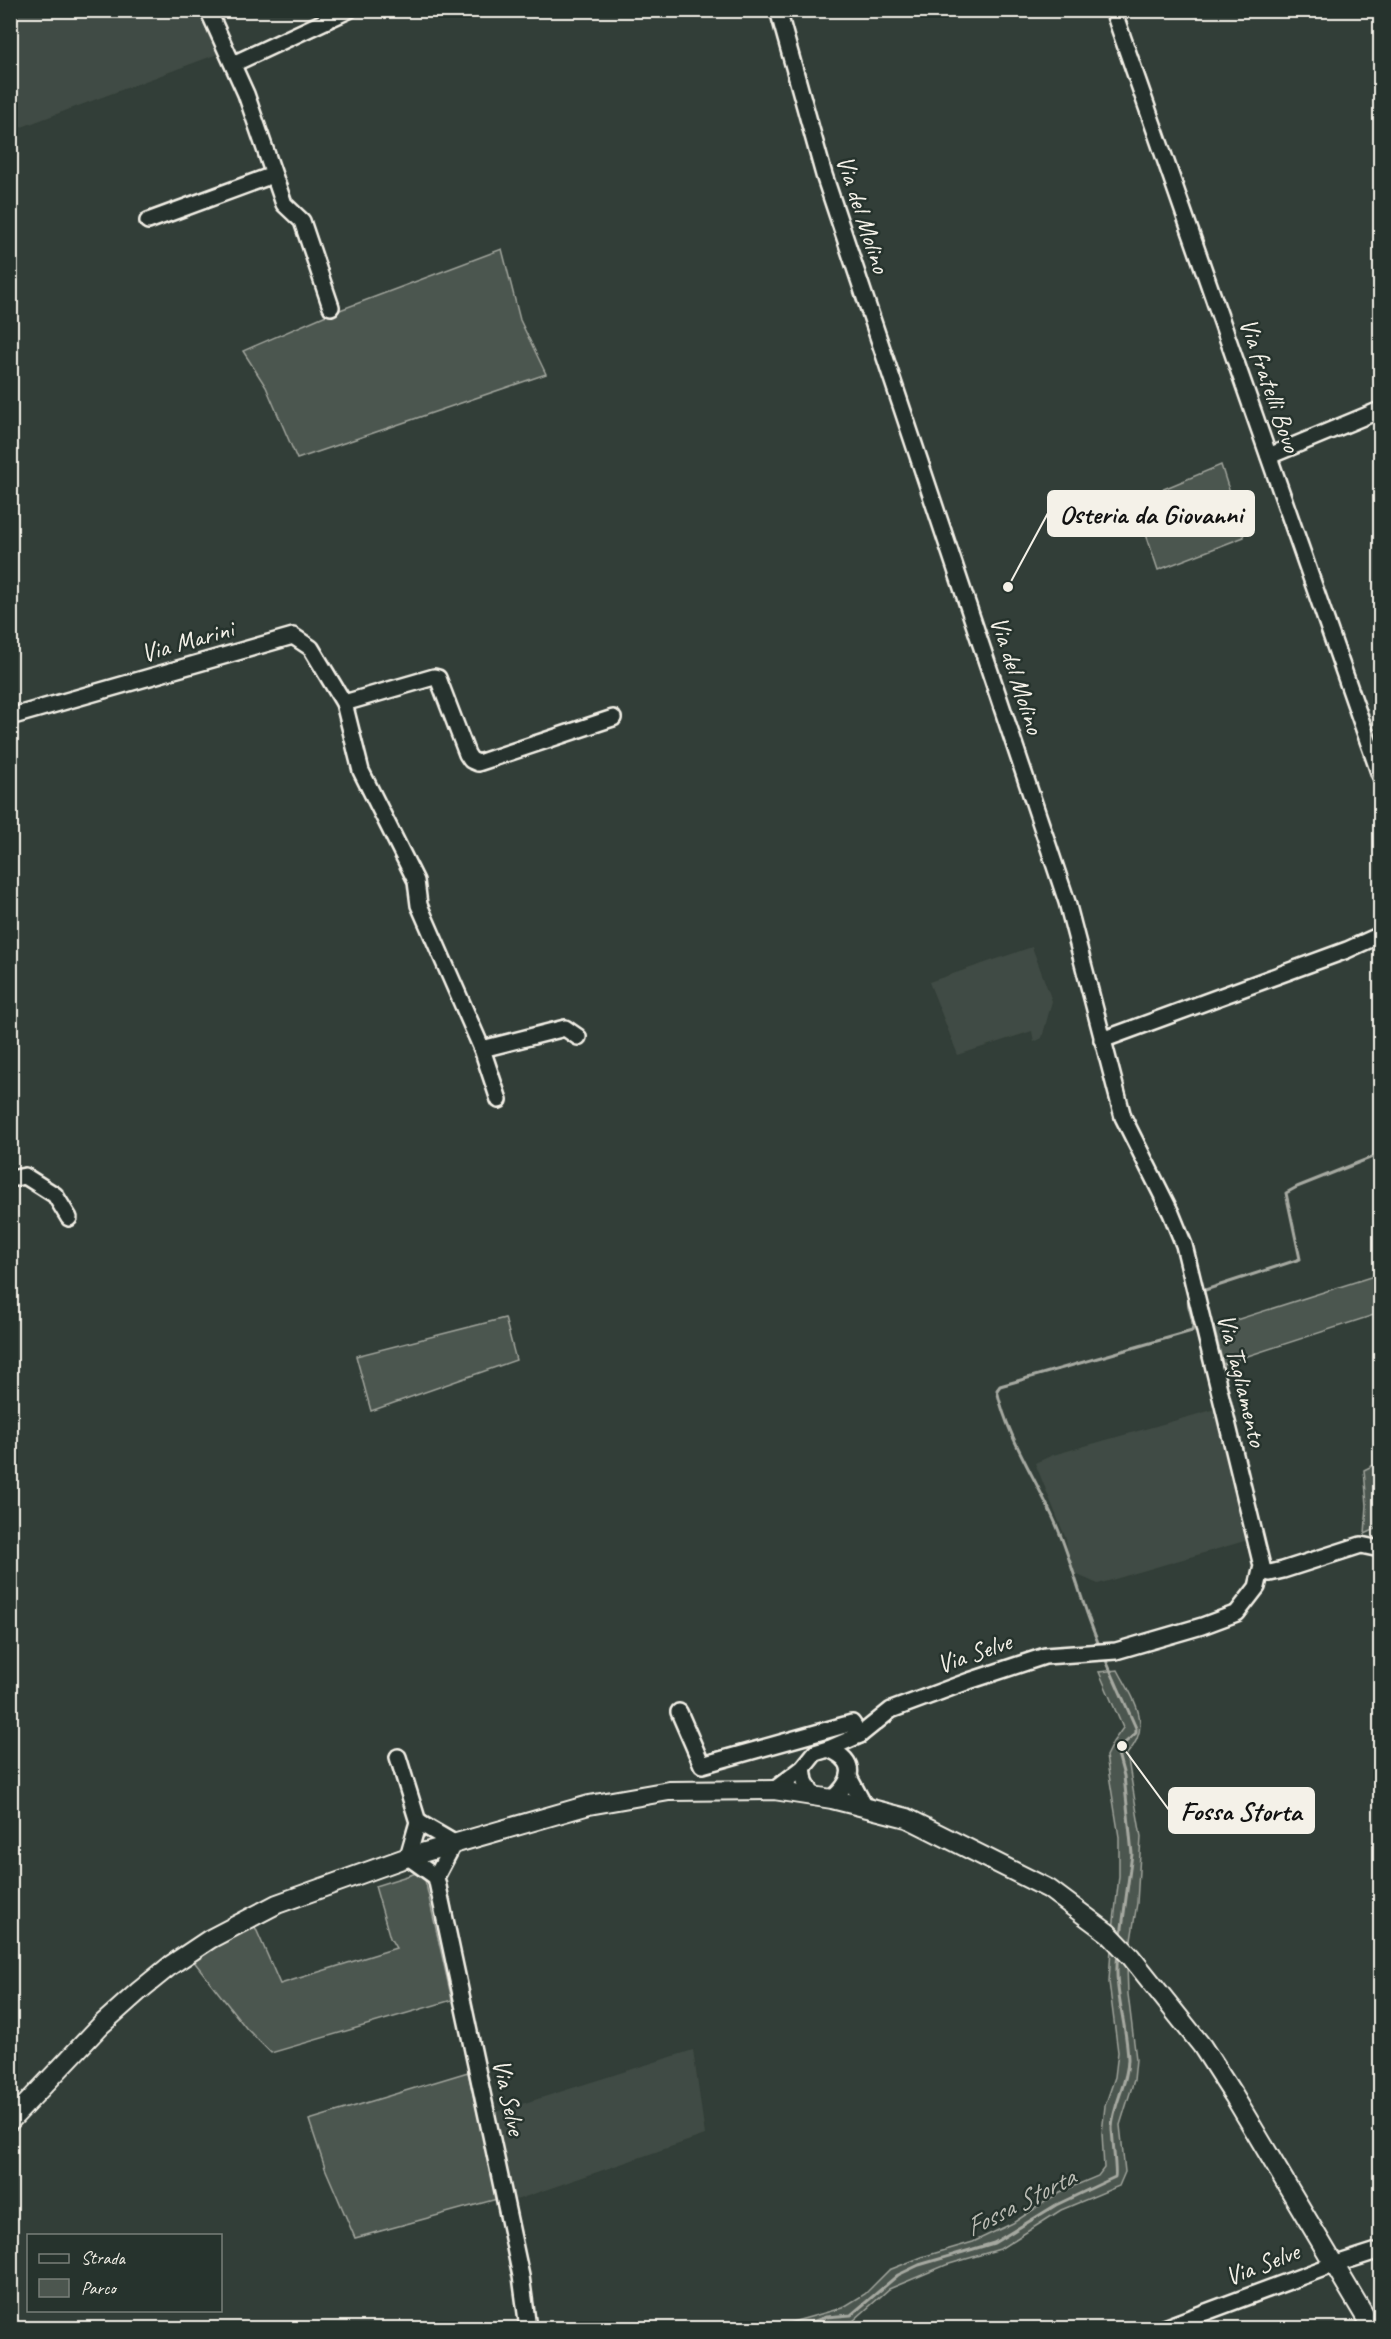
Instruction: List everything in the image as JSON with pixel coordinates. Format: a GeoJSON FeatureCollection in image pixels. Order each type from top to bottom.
{"type":"FeatureCollection","features":[{"type":"Feature","properties":{"kind":"main road"},"geometry":{"type":"LineString","coordinates":[[10,2121],[101,2025],[139,1991],[210,1939],[277,1904],[408,1857],[589,1805],[669,1791],[774,1790],[832,1799],[907,1818],[1049,1889],[1108,1933],[1131,1957],[1202,2046],[1372,2328]]}},
{"type":"Feature","properties":{"kind":"street"},"geometry":{"type":"LineString","coordinates":[[208,10],[254,114],[284,204],[302,221],[331,307]]}},
{"type":"Feature","properties":{"kind":"street"},"geometry":{"type":"LineString","coordinates":[[233,64],[349,10]]}},
{"type":"Feature","properties":{"kind":"street","name":"Via del Molino"},"geometry":{"type":"LineString","coordinates":[[778,10],[824,175],[1067,902],[1102,1040]]}},
{"type":"Feature","properties":{"kind":"street","name":"Via fratelli Bovo"},"geometry":{"type":"LineString","coordinates":[[1113,10],[1380,775]]}},
{"type":"Feature","properties":{"kind":"street"},"geometry":{"type":"LineString","coordinates":[[148,221],[273,174]]}},
{"type":"Feature","properties":{"kind":"street"},"geometry":{"type":"LineString","coordinates":[[1269,456],[1380,410]]}},
{"type":"Feature","properties":{"kind":"street","name":"Via Marini"},"geometry":{"type":"LineString","coordinates":[[10,717],[293,636],[311,648],[344,704],[361,771],[416,881],[418,905],[482,1049],[499,1100]]}},
{"type":"Feature","properties":{"kind":"street"},"geometry":{"type":"LineString","coordinates":[[344,704],[434,677],[438,678],[467,753],[471,760],[478,763],[613,718]]}},
{"type":"Feature","properties":{"kind":"street"},"geometry":{"type":"LineString","coordinates":[[1102,1040],[1347,950],[1380,935]]}},
{"type":"Feature","properties":{"kind":"street"},"geometry":{"type":"LineString","coordinates":[[482,1049],[565,1028],[578,1037]]}},
{"type":"Feature","properties":{"kind":"street","name":"Via Tagliamento"},"geometry":{"type":"LineString","coordinates":[[1102,1040],[1123,1117],[1178,1228],[1262,1571]]}},
{"type":"Feature","properties":{"kind":"street"},"geometry":{"type":"LineString","coordinates":[[10,1179],[25,1176],[54,1195],[69,1218]]}},
{"type":"Feature","properties":{"kind":"street"},"geometry":{"type":"LineString","coordinates":[[1262,1571],[1270,1573],[1283,1570],[1361,1545],[1380,1549]]}},
{"type":"Feature","properties":{"kind":"street","name":"Via Selve"},"geometry":{"type":"LineString","coordinates":[[774,1790],[803,1768],[815,1754],[860,1736],[891,1710],[1045,1656],[1116,1651],[1202,1626],[1237,1613],[1257,1587],[1262,1571]]}},
{"type":"Feature","properties":{"kind":"street"},"geometry":{"type":"LineString","coordinates":[[679,1712],[702,1765],[852,1723],[860,1736]]}},
{"type":"Feature","properties":{"kind":"street","name":"Via Selve"},"geometry":{"type":"LineString","coordinates":[[832,1799],[844,1789],[860,1736]]}},
{"type":"Feature","properties":{"kind":"street"},"geometry":{"type":"LineString","coordinates":[[828,1749],[840,1755],[865,1807]]}},
{"type":"Feature","properties":{"kind":"street"},"geometry":{"type":"LineString","coordinates":[[398,1757],[418,1822],[408,1857],[436,1877],[454,1843],[418,1822]]}},
{"type":"Feature","properties":{"kind":"street"},"geometry":{"type":"LineString","coordinates":[[803,1768],[805,1781],[813,1796]]}},
{"type":"Feature","properties":{"kind":"street","name":"Via Selve"},"geometry":{"type":"LineString","coordinates":[[436,1877],[521,2276],[528,2328]]}},
{"type":"Feature","properties":{"kind":"street","name":"Via Selve"},"geometry":{"type":"LineString","coordinates":[[1163,2328],[1380,2250]]}},
{"type":"Feature","properties":{"kind":"shaded area"},"geometry":{"type":"Polygon","coordinates":[[[11,11],[203,11],[223,52],[11,131],[11,11]]]}},
{"type":"Feature","properties":{"kind":"shaded area"},"geometry":{"type":"Polygon","coordinates":[[[1032,947],[1052,1001],[1042,1038],[1034,1042],[1032,1031],[958,1055],[929,982],[1032,947]]]}},
{"type":"Feature","properties":{"kind":"shaded area"},"geometry":{"type":"Polygon","coordinates":[[[1216,1409],[1248,1540],[1098,1584],[1071,1572],[1066,1539],[1035,1463],[1053,1455],[1216,1409]]]}},
{"type":"Feature","properties":{"kind":"shaded area"},"geometry":{"type":"Polygon","coordinates":[[[693,2050],[705,2135],[513,2201],[493,2113],[693,2050]]]}},
{"type":"Feature","properties":{"kind":"green space"},"geometry":{"type":"Polygon","coordinates":[[[502,249],[520,320],[546,374],[297,459],[266,387],[243,351],[324,316],[502,249]]]}},
{"type":"Feature","properties":{"kind":"green space"},"geometry":{"type":"Polygon","coordinates":[[[1221,465],[1244,537],[1158,570],[1135,501],[1221,465]]]}},
{"type":"Feature","properties":{"kind":"green space"},"geometry":{"type":"Polygon","coordinates":[[[1380,1274],[1380,1313],[1223,1364],[1214,1327],[1380,1274]]]}},
{"type":"Feature","properties":{"kind":"green space"},"geometry":{"type":"Polygon","coordinates":[[[505,1318],[516,1360],[371,1411],[356,1356],[505,1318]]]}},
{"type":"Feature","properties":{"kind":"green space"},"geometry":{"type":"Polygon","coordinates":[[[1380,1462],[1380,1527],[1365,1534],[1367,1505],[1364,1470],[1380,1462]]]}},
{"type":"Feature","properties":{"kind":"green space"},"geometry":{"type":"Polygon","coordinates":[[[1118,1670],[1135,1702],[1140,1722],[1135,1743],[1127,1754],[1141,1837],[1137,1903],[1127,1965],[1136,2059],[1134,2080],[1120,2125],[1125,2172],[1119,2186],[1061,2210],[1000,2249],[946,2265],[889,2289],[853,2321],[815,2328],[771,2328],[842,2308],[865,2294],[889,2270],[922,2257],[973,2242],[1013,2223],[1060,2192],[1098,2176],[1104,2168],[1102,2133],[1105,2106],[1115,2077],[1118,2052],[1109,1982],[1119,1876],[1119,1837],[1106,1756],[1123,1728],[1099,1672],[1118,1670]]]}},
{"type":"Feature","properties":{"kind":"green space"},"geometry":{"type":"Polygon","coordinates":[[[423,1871],[452,2000],[271,2053],[246,2028],[189,1955],[253,1922],[280,1984],[396,1948],[390,1938],[375,1886],[423,1871]]]}},
{"type":"Feature","properties":{"kind":"green space"},"geometry":{"type":"Polygon","coordinates":[[[468,2072],[497,2199],[355,2238],[325,2168],[309,2120],[468,2072]]]}},
{"type":"Feature","properties":{"kind":"waterway","name":"Fossa Storta"},"geometry":{"type":"LineString","coordinates":[[1199,1292],[1300,1259],[1286,1193],[1380,1154]]}},
{"type":"Feature","properties":{"kind":"waterway","name":"Fossa Storta"},"geometry":{"type":"LineString","coordinates":[[1100,1647],[1058,1529],[1008,1426],[997,1390],[1000,1386],[1192,1331],[1193,1322],[1188,1304],[1190,1295]]}},
{"type":"Feature","properties":{"kind":"waterway","name":"Fossa Storta"},"geometry":{"type":"LineString","coordinates":[[1104,1656],[1136,1728],[1136,1733],[1117,1750],[1124,1776],[1132,1854],[1121,1935]]}},
{"type":"Feature","properties":{"kind":"waterway","name":"Fossa Storta"},"geometry":{"type":"LineString","coordinates":[[796,2328],[826,2317],[851,2315],[898,2275],[919,2265],[994,2243],[1056,2205],[1115,2177],[1112,2127],[1126,2077],[1128,2059],[1117,1980],[1118,1953]]}},
{"type":"Feature","properties":{"kind":"place","name":"Osteria da Giovanni"},"geometry":{"type":"Point","coordinates":[1008,587]}},
{"type":"Feature","properties":{"kind":"place","name":"Fossa Storta"},"geometry":{"type":"Point","coordinates":[1122,1746]}}]}
